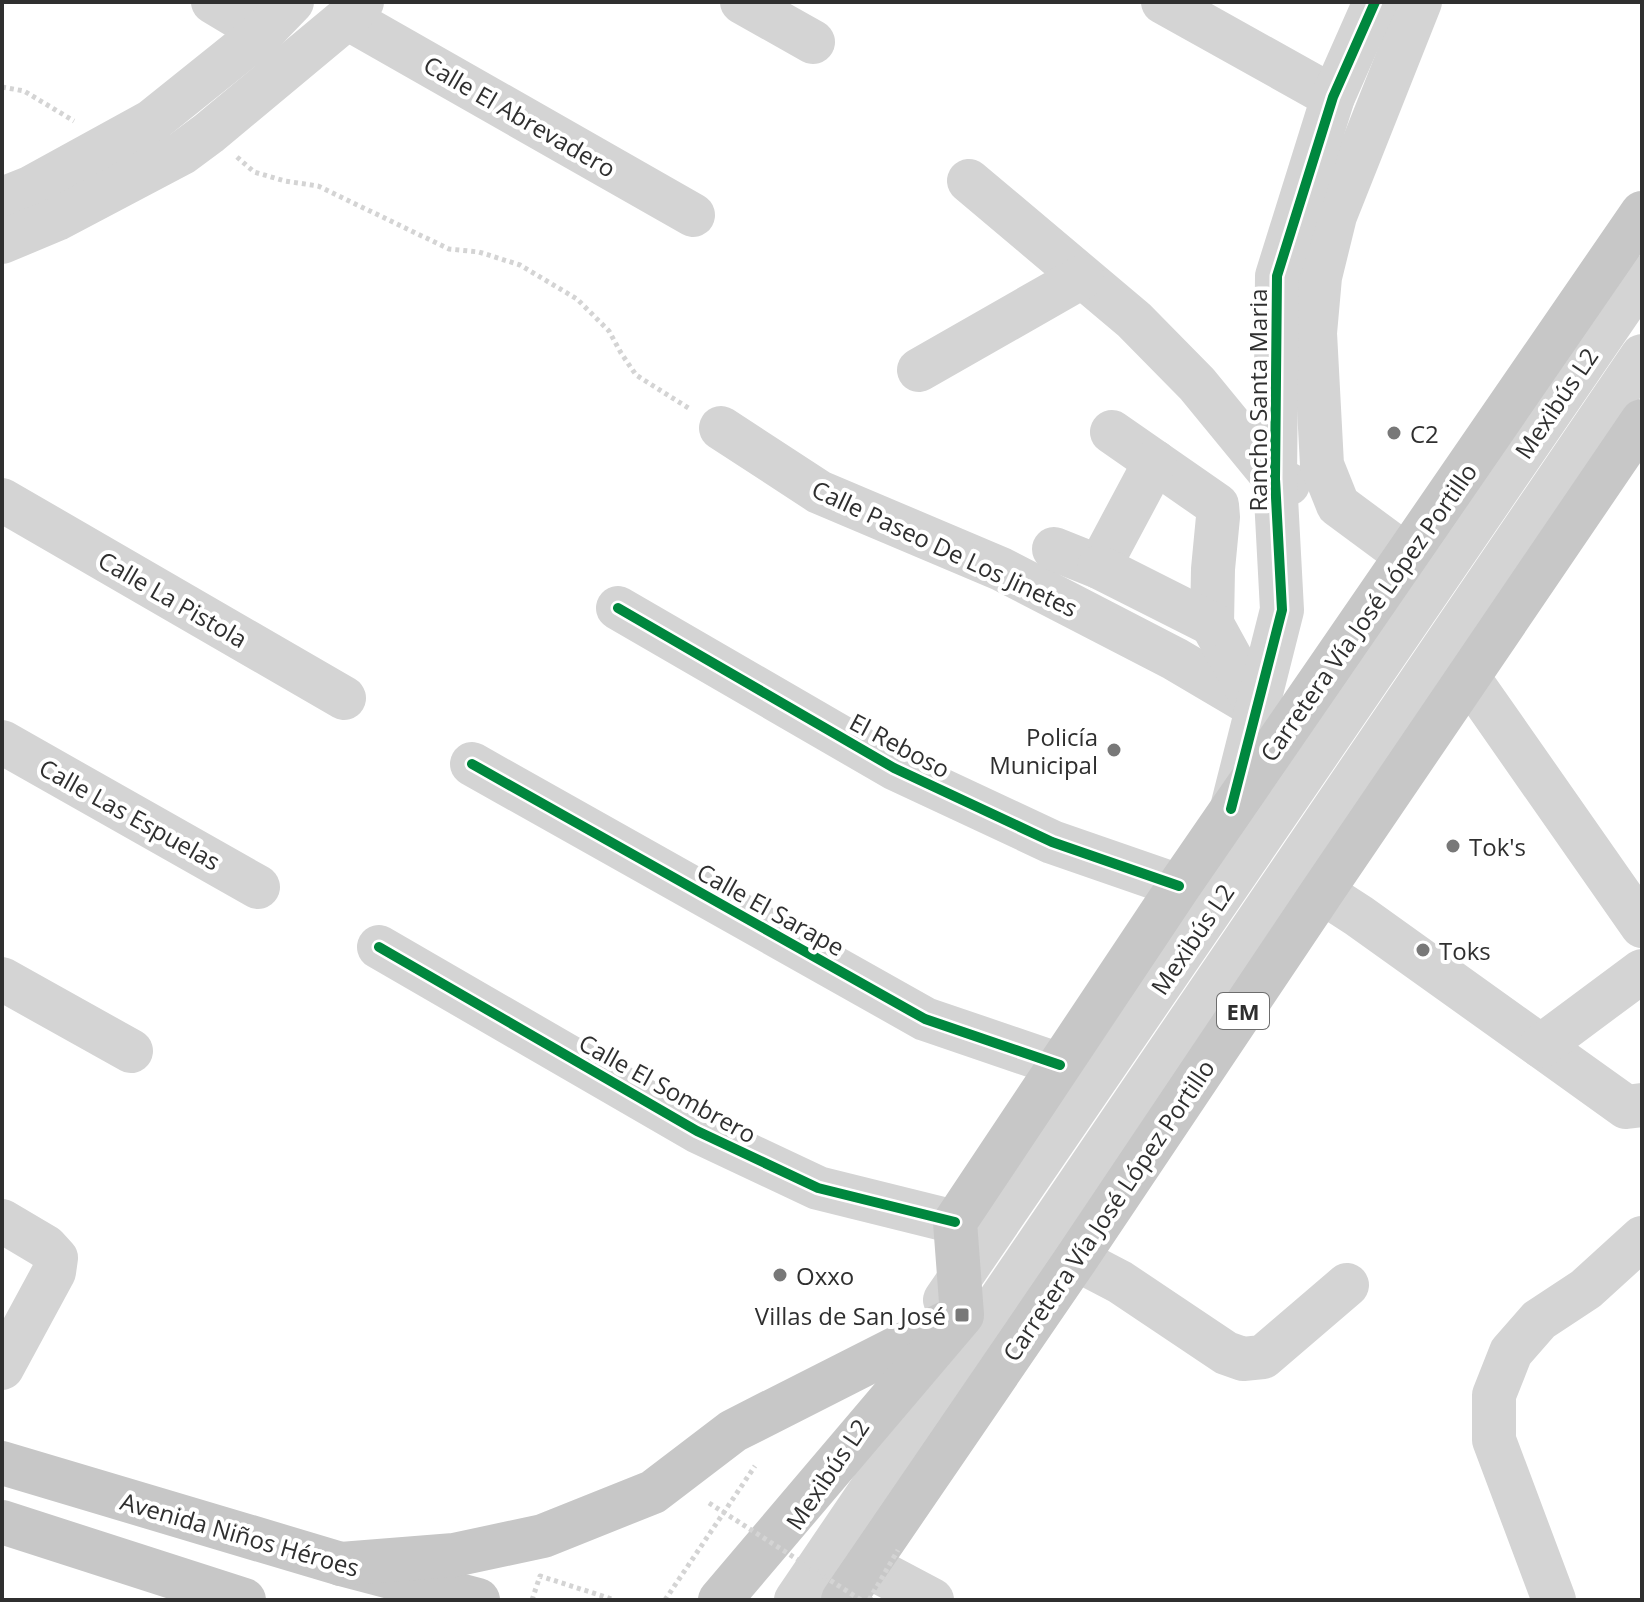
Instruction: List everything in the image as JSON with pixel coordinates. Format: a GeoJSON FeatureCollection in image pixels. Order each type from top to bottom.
{"type":"FeatureCollection","features":[{"type":"Feature","properties":{"kind":"main road","name":"Carretera Vía José López Portillo"},"geometry":{"type":"LineString","coordinates":[[955,1222],[1231,809],[1642,213]]}},
{"type":"Feature","properties":{"kind":"main road","name":"Carretera Vía José López Portillo"},"geometry":{"type":"LineString","coordinates":[[867,1583],[1076,1259],[1642,421]]}},
{"type":"Feature","properties":{"kind":"main road"},"geometry":{"type":"LineString","coordinates":[[720,1600],[962,1315],[955,1222]]}},
{"type":"Feature","properties":{"kind":"main road"},"geometry":{"type":"LineString","coordinates":[[341,1564],[454,1555],[543,1536],[653,1492],[733,1431],[962,1315]]}},
{"type":"Feature","properties":{"kind":"main road","name":"Avenida Niños Héroes"},"geometry":{"type":"LineString","coordinates":[[2,1463],[341,1564],[478,1600]]}},
{"type":"Feature","properties":{"kind":"main road"},"geometry":{"type":"LineString","coordinates":[[2,1522],[244,1600]]}},
{"type":"Feature","properties":{"kind":"street"},"geometry":{"type":"LineString","coordinates":[[213,2],[278,17]]}},
{"type":"Feature","properties":{"kind":"street"},"geometry":{"type":"LineString","coordinates":[[742,2],[813,42]]}},
{"type":"Feature","properties":{"kind":"street"},"geometry":{"type":"LineString","coordinates":[[1163,2],[1333,97]]}},
{"type":"Feature","properties":{"kind":"street","name":"Rancho Santa Maria"},"geometry":{"type":"LineString","coordinates":[[1231,809],[1282,610],[1275,479],[1277,276],[1333,97],[1375,2]]}},
{"type":"Feature","properties":{"kind":"street"},"geometry":{"type":"LineString","coordinates":[[1338,505],[1322,465],[1315,333],[1320,277],[1335,216],[1420,2]]}},
{"type":"Feature","properties":{"kind":"street"},"geometry":{"type":"LineString","coordinates":[[2,242],[57,219],[182,153],[355,10]]}},
{"type":"Feature","properties":{"kind":"street","name":"Calle El Abrevadero"},"geometry":{"type":"LineString","coordinates":[[355,10],[693,215]]}},
{"type":"Feature","properties":{"kind":"street"},"geometry":{"type":"LineString","coordinates":[[2,199],[30,188],[152,121],[278,17]]}},
{"type":"Feature","properties":{"kind":"street"},"geometry":{"type":"LineString","coordinates":[[969,181],[1134,320],[1197,384],[1275,479],[1338,505],[1407,556]]}},
{"type":"Feature","properties":{"kind":"street"},"geometry":{"type":"LineString","coordinates":[[919,370],[1082,277]]}},
{"type":"Feature","properties":{"kind":"street","name":"Mexibús L2"},"geometry":{"type":"LineString","coordinates":[[741,1600],[1642,277]]}},
{"type":"Feature","properties":{"kind":"street","name":"Mexibús L2"},"geometry":{"type":"LineString","coordinates":[[796,1600],[1642,356]]}},
{"type":"Feature","properties":{"kind":"street","name":"Calle Paseo De Los Jinetes"},"geometry":{"type":"LineString","coordinates":[[721,428],[819,492],[1001,569],[1175,659],[1258,708]]}},
{"type":"Feature","properties":{"kind":"street"},"geometry":{"type":"LineString","coordinates":[[1112,432],[1217,505],[1212,624],[1258,708]]}},
{"type":"Feature","properties":{"kind":"street"},"geometry":{"type":"LineString","coordinates":[[1099,567],[1155,462]]}},
{"type":"Feature","properties":{"kind":"street","name":"Calle La Pistola"},"geometry":{"type":"LineString","coordinates":[[2,500],[344,698]]}},
{"type":"Feature","properties":{"kind":"street"},"geometry":{"type":"LineString","coordinates":[[1054,549],[1099,567],[1212,624]]}},
{"type":"Feature","properties":{"kind":"street","name":"El Reboso"},"geometry":{"type":"LineString","coordinates":[[618,608],[894,768],[1052,842],[1179,886]]}},
{"type":"Feature","properties":{"kind":"street"},"geometry":{"type":"LineString","coordinates":[[1468,677],[1642,926]]}},
{"type":"Feature","properties":{"kind":"street","name":"Calle Las Espuelas"},"geometry":{"type":"LineString","coordinates":[[2,742],[258,887]]}},
{"type":"Feature","properties":{"kind":"street","name":"Calle El Sarape"},"geometry":{"type":"LineString","coordinates":[[472,764],[925,1019],[1060,1065]]}},
{"type":"Feature","properties":{"kind":"street"},"geometry":{"type":"LineString","coordinates":[[1322,892],[1626,1107],[1642,1105]]}},
{"type":"Feature","properties":{"kind":"street","name":"Calle El Sombrero"},"geometry":{"type":"LineString","coordinates":[[379,947],[697,1131],[818,1188],[955,1222]]}},
{"type":"Feature","properties":{"kind":"street"},"geometry":{"type":"LineString","coordinates":[[1541,1046],[1642,971]]}},
{"type":"Feature","properties":{"kind":"street"},"geometry":{"type":"LineString","coordinates":[[2,979],[131,1051]]}},
{"type":"Feature","properties":{"kind":"street"},"geometry":{"type":"LineString","coordinates":[[2,1221],[46,1247],[56,1258],[54,1272],[2,1368]]}},
{"type":"Feature","properties":{"kind":"street"},"geometry":{"type":"LineString","coordinates":[[1554,1600],[1494,1440],[1494,1395],[1511,1352],[1539,1320],[1586,1289],[1642,1238]]}},
{"type":"Feature","properties":{"kind":"street"},"geometry":{"type":"LineString","coordinates":[[1076,1259],[1120,1282],[1226,1353],[1243,1359],[1263,1357],[1347,1285]]}},
{"type":"Feature","properties":{"kind":"street"},"geometry":{"type":"LineString","coordinates":[[867,1583],[932,1600]]}},
{"type":"Feature","properties":{"kind":"path"},"geometry":{"type":"LineString","coordinates":[[2,87],[24,91],[70,118],[107,146]]}},
{"type":"Feature","properties":{"kind":"path"},"geometry":{"type":"LineString","coordinates":[[209,133],[254,172],[318,186],[449,249],[479,252],[520,265],[577,299],[609,331],[636,375],[721,428]]}},
{"type":"Feature","properties":{"kind":"path"},"geometry":{"type":"LineString","coordinates":[[665,1600],[756,1465],[741,1460]]}},
{"type":"Feature","properties":{"kind":"path"},"geometry":{"type":"LineString","coordinates":[[709,1503],[867,1583]]}},
{"type":"Feature","properties":{"kind":"path"},"geometry":{"type":"LineString","coordinates":[[532,1600],[540,1576],[615,1600]]}},
{"type":"Feature","properties":{"kind":"cycle path"},"geometry":{"type":"LineString","coordinates":[[1231,809],[1282,610],[1275,479],[1277,276],[1333,97],[1375,2]]}},
{"type":"Feature","properties":{"kind":"cycle path"},"geometry":{"type":"LineString","coordinates":[[618,608],[894,768],[1052,842],[1179,886]]}},
{"type":"Feature","properties":{"kind":"cycle path"},"geometry":{"type":"LineString","coordinates":[[472,764],[925,1019],[1060,1065]]}},
{"type":"Feature","properties":{"kind":"cycle path"},"geometry":{"type":"LineString","coordinates":[[379,947],[697,1131],[818,1188],[955,1222]]}},
{"type":"Feature","properties":{"kind":"place","name":"C2"},"geometry":{"type":"Point","coordinates":[1394,433]}},
{"type":"Feature","properties":{"kind":"place","name":"Policía Municipal"},"geometry":{"type":"Point","coordinates":[1114,750]}},
{"type":"Feature","properties":{"kind":"place","name":"Tok's"},"geometry":{"type":"Point","coordinates":[1453,846]}},
{"type":"Feature","properties":{"kind":"place","name":"Toks"},"geometry":{"type":"Point","coordinates":[1423,950]}},
{"type":"Feature","properties":{"kind":"place","name":"Oxxo"},"geometry":{"type":"Point","coordinates":[780,1275]}},
{"type":"Feature","properties":{"kind":"place","name":"Villas de San José"},"geometry":{"type":"Point","coordinates":[962,1315]}}]}
